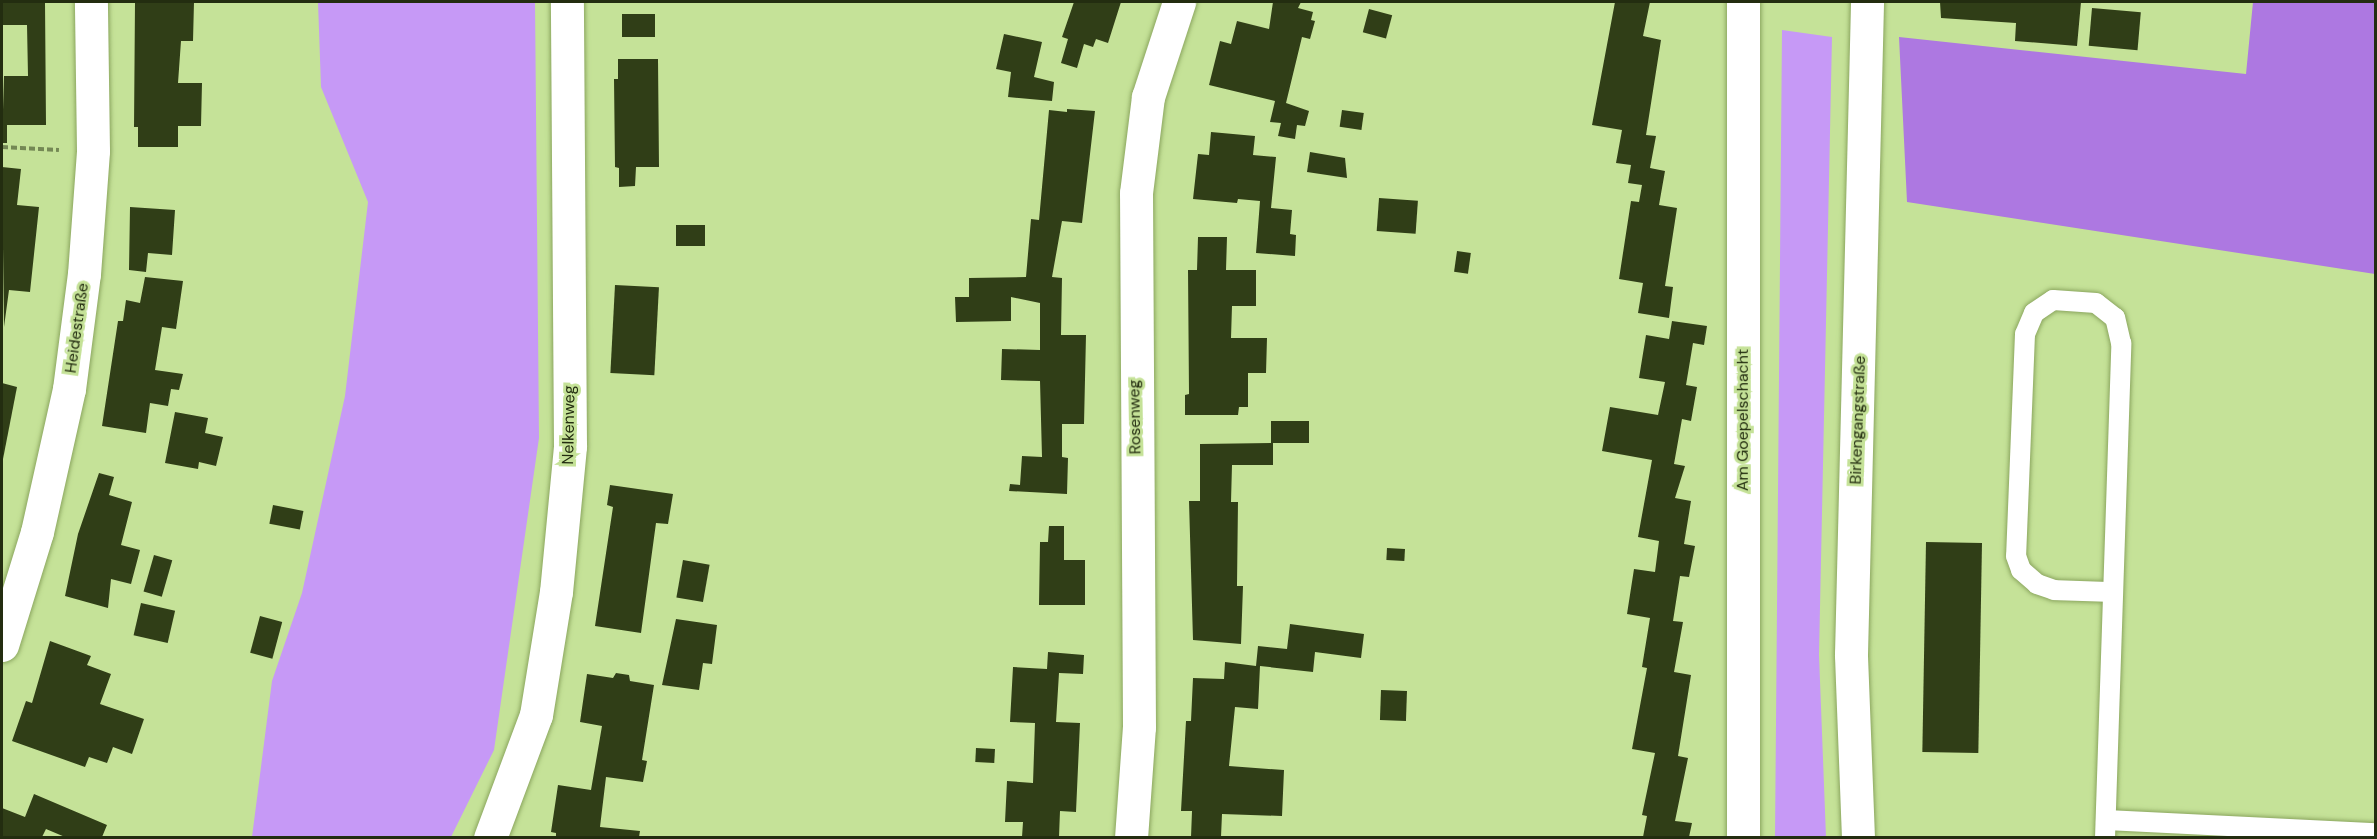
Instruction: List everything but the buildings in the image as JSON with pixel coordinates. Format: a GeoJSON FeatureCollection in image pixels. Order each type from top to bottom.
{"type":"FeatureCollection","features":[{"type":"Feature","properties":{"kind":"street","name":"Heidestraße"},"geometry":{"type":"LineString","coordinates":[[2,645],[37,532],[69,389],[84,274],[93,151],[91,2]]}},
{"type":"Feature","properties":{"kind":"street","name":"Nelkenweg"},"geometry":{"type":"LineString","coordinates":[[490,837],[536,715],[556,592],[570,446],[567,2]]}},
{"type":"Feature","properties":{"kind":"street","name":"Rosenweg"},"geometry":{"type":"LineString","coordinates":[[1131,837],[1139,727],[1136,193],[1148,97],[1179,2]]}},
{"type":"Feature","properties":{"kind":"street","name":"Am Goepelschacht"},"geometry":{"type":"LineString","coordinates":[[1743,2],[1743,837]]}},
{"type":"Feature","properties":{"kind":"street","name":"Birkengangstraße"},"geometry":{"type":"LineString","coordinates":[[1858,837],[1851,654],[1867,2]]}},
{"type":"Feature","properties":{"kind":"lane"},"geometry":{"type":"LineString","coordinates":[[2112,592],[2054,590],[2037,584],[2021,570],[2016,556],[2025,334],[2034,313],[2053,300],[2096,303],[2115,318],[2121,343],[2105,829],[2376,833]]}},
{"type":"Feature","properties":{"kind":"path"},"geometry":{"type":"LineString","coordinates":[[2,147],[93,151]]}},
{"type":"Feature","properties":{"kind":"shaded area"},"geometry":{"type":"Polygon","coordinates":[[[318,2],[535,2],[539,438],[494,750],[451,837],[252,837],[272,681],[302,593],[345,396],[368,202],[321,87],[318,2]]]}},
{"type":"Feature","properties":{"kind":"shaded area"},"geometry":{"type":"Polygon","coordinates":[[[2253,2],[2375,2],[2375,274],[1907,202],[1899,37],[2246,74],[2253,2]]]}},
{"type":"Feature","properties":{"kind":"shaded area"},"geometry":{"type":"Polygon","coordinates":[[[1782,30],[1832,37],[1819,655],[1826,837],[1775,837],[1782,30]]]}}]}
